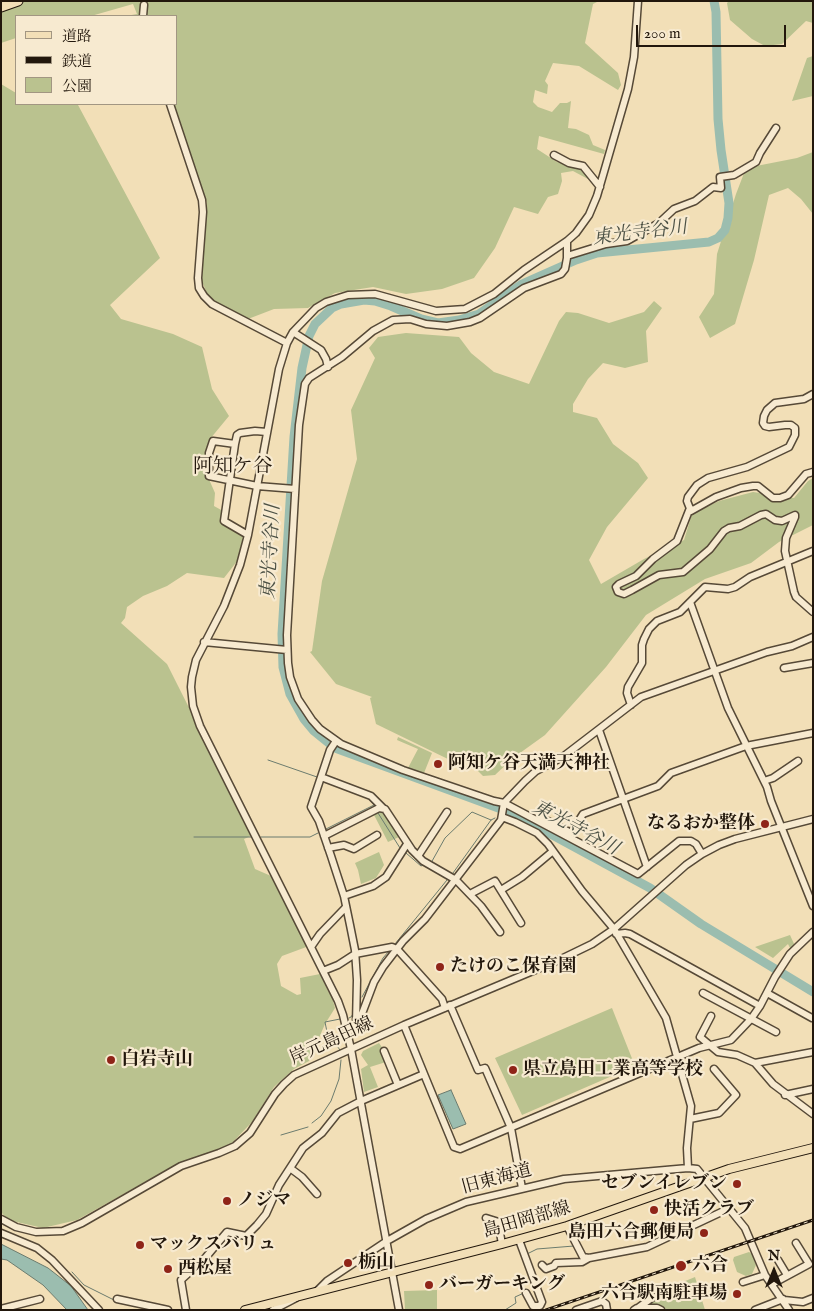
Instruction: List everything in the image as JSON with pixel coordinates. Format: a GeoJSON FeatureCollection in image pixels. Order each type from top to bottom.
{"type":"FeatureCollection","features":[{"type":"Feature","properties":{"kind":"highway"},"geometry":{"type":"LineString","coordinates":[[1,7],[18,1]]}},
{"type":"Feature","properties":{"kind":"main road","name":"島田岡部線"},"geometry":{"type":"LineString","coordinates":[[245,1310],[519,1240],[566,1226],[704,1177],[750,1163],[813,1148]]}},
{"type":"Feature","properties":{"kind":"street"},"geometry":{"type":"LineString","coordinates":[[399,1310],[388,1241],[348,1032],[338,1001],[196,715],[191,697],[192,677],[196,660],[235,580],[248,535],[279,369],[293,332],[316,308],[348,295],[376,294],[436,311],[465,309],[494,294],[576,233],[589,215],[600,187],[628,89],[634,57],[638,1]]}},
{"type":"Feature","properties":{"kind":"street"},"geometry":{"type":"LineString","coordinates":[[143,15],[144,5]]}},
{"type":"Feature","properties":{"kind":"street"},"geometry":{"type":"LineString","coordinates":[[170,105],[202,200],[203,212],[198,260],[199,288],[212,304],[287,344]]}},
{"type":"Feature","properties":{"kind":"street"},"geometry":{"type":"LineString","coordinates":[[567,257],[606,244],[627,241],[659,222],[674,209],[695,201],[709,189],[713,187],[721,188],[720,177],[734,175],[756,162],[761,150],[776,128]]}},
{"type":"Feature","properties":{"kind":"street"},"geometry":{"type":"LineString","coordinates":[[554,154],[569,163],[583,166],[600,187]]}},
{"type":"Feature","properties":{"kind":"street"},"geometry":{"type":"LineString","coordinates":[[567,241],[567,257],[561,274],[524,288],[480,318],[470,322],[447,326],[426,324],[410,319],[393,320],[373,331],[328,367],[309,378],[305,384],[299,425],[287,650],[290,677],[298,699],[312,720],[336,742],[403,770],[494,801],[514,805],[571,833],[583,814],[658,786],[671,773],[746,746],[813,733]]}},
{"type":"Feature","properties":{"kind":"street"},"geometry":{"type":"LineString","coordinates":[[293,332],[324,354],[328,367]]}},
{"type":"Feature","properties":{"kind":"street"},"geometry":{"type":"LineString","coordinates":[[813,394],[804,399],[786,400],[772,404],[764,416],[763,422],[769,428],[785,425],[791,425],[795,428],[795,435],[789,447],[747,467],[702,481],[688,497],[690,508],[677,541],[653,559],[636,576],[616,587],[618,592],[624,594],[659,575],[683,572],[710,549],[724,531],[740,526],[761,514],[766,514],[775,520],[782,521],[795,515],[786,538],[785,551],[796,597],[813,612]]}},
{"type":"Feature","properties":{"kind":"street"},"geometry":{"type":"LineString","coordinates":[[248,535],[224,521],[235,444],[237,435],[240,433],[267,432]]}},
{"type":"Feature","properties":{"kind":"street"},"geometry":{"type":"LineString","coordinates":[[235,444],[213,441],[208,453],[209,476],[257,486],[295,489]]}},
{"type":"Feature","properties":{"kind":"street"},"geometry":{"type":"LineString","coordinates":[[690,508],[691,511],[716,497],[741,488],[753,486],[758,486],[773,498],[780,498],[788,495],[806,474],[813,472]]}},
{"type":"Feature","properties":{"kind":"street"},"geometry":{"type":"LineString","coordinates":[[631,705],[627,693],[628,687],[642,663],[642,645],[649,629],[657,620],[674,615],[705,587],[728,589],[735,587],[750,577],[813,551]]}},
{"type":"Feature","properties":{"kind":"street"},"geometry":{"type":"LineString","coordinates":[[690,602],[728,708],[764,781],[813,906]]}},
{"type":"Feature","properties":{"kind":"street"},"geometry":{"type":"LineString","coordinates":[[348,1032],[365,1009],[378,974],[397,949],[425,920],[456,880],[502,817],[506,804],[525,780],[536,771],[564,756],[641,697],[767,652],[792,646],[813,636]]}},
{"type":"Feature","properties":{"kind":"street"},"geometry":{"type":"LineString","coordinates":[[204,642],[287,650]]}},
{"type":"Feature","properties":{"kind":"street"},"geometry":{"type":"LineString","coordinates":[[784,668],[813,664]]}},
{"type":"Feature","properties":{"kind":"street"},"geometry":{"type":"LineString","coordinates":[[598,730],[647,867]]}},
{"type":"Feature","properties":{"kind":"street"},"geometry":{"type":"LineString","coordinates":[[336,742],[330,750],[311,807],[319,821],[344,896],[355,954],[358,1000],[356,1023]]}},
{"type":"Feature","properties":{"kind":"street"},"geometry":{"type":"LineString","coordinates":[[764,781],[774,778],[798,761]]}},
{"type":"Feature","properties":{"kind":"street"},"geometry":{"type":"LineString","coordinates":[[321,777],[371,796],[383,808],[407,844],[418,856],[456,880],[470,894],[500,932]]}},
{"type":"Feature","properties":{"kind":"street"},"geometry":{"type":"LineString","coordinates":[[506,804],[638,874],[679,841],[691,841],[696,844],[702,854]]}},
{"type":"Feature","properties":{"kind":"street"},"geometry":{"type":"LineString","coordinates":[[324,836],[379,808],[383,808]]}},
{"type":"Feature","properties":{"kind":"street"},"geometry":{"type":"LineString","coordinates":[[418,856],[446,812]]}},
{"type":"Feature","properties":{"kind":"street"},"geometry":{"type":"LineString","coordinates":[[502,817],[537,833],[553,851],[615,932],[666,1018],[691,1106],[687,1148],[688,1168],[697,1169],[749,1234],[765,1274],[789,1310]]}},
{"type":"Feature","properties":{"kind":"street","name":"岸元島田線"},"geometry":{"type":"LineString","coordinates":[[1,1219],[16,1227],[36,1232],[63,1231],[82,1223],[173,1170],[235,1146],[250,1133],[275,1094],[294,1075],[404,1025],[559,960],[615,932],[686,865],[702,854],[735,839],[813,819]]}},
{"type":"Feature","properties":{"kind":"street"},"geometry":{"type":"LineString","coordinates":[[328,848],[344,845],[354,849],[377,835]]}},
{"type":"Feature","properties":{"kind":"street"},"geometry":{"type":"LineString","coordinates":[[344,896],[374,886],[386,878],[407,844]]}},
{"type":"Feature","properties":{"kind":"street"},"geometry":{"type":"LineString","coordinates":[[501,890],[522,877],[553,851]]}},
{"type":"Feature","properties":{"kind":"street"},"geometry":{"type":"LineString","coordinates":[[470,894],[495,881],[521,924]]}},
{"type":"Feature","properties":{"kind":"street"},"geometry":{"type":"LineString","coordinates":[[311,947],[320,934],[346,907]]}},
{"type":"Feature","properties":{"kind":"street"},"geometry":{"type":"LineString","coordinates":[[615,932],[630,934],[760,1006]]}},
{"type":"Feature","properties":{"kind":"street"},"geometry":{"type":"LineString","coordinates":[[404,1025],[454,1148],[460,1149],[678,1056],[708,1045],[731,1040],[751,1019],[760,1006],[775,976],[790,954],[813,932]]}},
{"type":"Feature","properties":{"kind":"street"},"geometry":{"type":"LineString","coordinates":[[323,971],[338,965],[355,954],[392,947],[397,949],[448,1007],[478,1070],[485,1068],[511,1128],[522,1188]]}},
{"type":"Feature","properties":{"kind":"street"},"geometry":{"type":"LineString","coordinates":[[703,994],[776,1032]]}},
{"type":"Feature","properties":{"kind":"street"},"geometry":{"type":"LineString","coordinates":[[767,994],[812,1018]]}},
{"type":"Feature","properties":{"kind":"street"},"geometry":{"type":"LineString","coordinates":[[711,1016],[700,1037],[708,1045],[718,1052],[737,1055],[755,1063],[785,1095],[813,1114]]}},
{"type":"Feature","properties":{"kind":"street"},"geometry":{"type":"LineString","coordinates":[[384,1051],[398,1085]]}},
{"type":"Feature","properties":{"kind":"street"},"geometry":{"type":"LineString","coordinates":[[755,1063],[813,1052]]}},
{"type":"Feature","properties":{"kind":"street"},"geometry":{"type":"LineString","coordinates":[[690,1119],[719,1113],[736,1096],[714,1069]]}},
{"type":"Feature","properties":{"kind":"street"},"geometry":{"type":"LineString","coordinates":[[186,1310],[181,1280],[206,1257],[227,1232],[246,1236],[253,1229],[266,1214],[279,1185],[303,1148],[322,1133],[338,1113],[360,1101],[424,1074]]}},
{"type":"Feature","properties":{"kind":"street"},"geometry":{"type":"LineString","coordinates":[[785,1095],[813,1088]]}},
{"type":"Feature","properties":{"kind":"street"},"geometry":{"type":"LineString","coordinates":[[290,1168],[302,1177],[317,1194]]}},
{"type":"Feature","properties":{"kind":"street","name":"旧東海道"},"geometry":{"type":"LineString","coordinates":[[317,1291],[327,1281],[388,1241],[426,1219],[466,1202],[564,1179],[688,1168]]}},
{"type":"Feature","properties":{"kind":"street"},"geometry":{"type":"LineString","coordinates":[[566,1226],[583,1257],[589,1258],[647,1248],[730,1208]]}},
{"type":"Feature","properties":{"kind":"street"},"geometry":{"type":"LineString","coordinates":[[486,1218],[502,1223],[500,1233],[502,1244]]}},
{"type":"Feature","properties":{"kind":"street"},"geometry":{"type":"LineString","coordinates":[[1,1233],[37,1248],[52,1260],[99,1310]]}},
{"type":"Feature","properties":{"kind":"street"},"geometry":{"type":"LineString","coordinates":[[519,1240],[542,1302],[540,1306],[533,1306],[526,1293]]}},
{"type":"Feature","properties":{"kind":"street"},"geometry":{"type":"LineString","coordinates":[[772,1284],[809,1264],[796,1243]]}},
{"type":"Feature","properties":{"kind":"street"},"geometry":{"type":"LineString","coordinates":[[542,1265],[546,1269],[554,1266],[556,1262],[582,1262],[589,1258]]}},
{"type":"Feature","properties":{"kind":"street"},"geometry":{"type":"LineString","coordinates":[[778,1260],[787,1275]]}},
{"type":"Feature","properties":{"kind":"street"},"geometry":{"type":"LineString","coordinates":[[743,1282],[765,1274]]}},
{"type":"Feature","properties":{"kind":"street"},"geometry":{"type":"LineString","coordinates":[[273,1310],[299,1296]]}},
{"type":"Feature","properties":{"kind":"street"},"geometry":{"type":"LineString","coordinates":[[635,1309],[653,1297]]}},
{"type":"Feature","properties":{"kind":"street"},"geometry":{"type":"LineString","coordinates":[[755,1310],[783,1299],[802,1302],[813,1298]]}},
{"type":"Feature","properties":{"kind":"street"},"geometry":{"type":"LineString","coordinates":[[1,1309],[40,1299]]}},
{"type":"Feature","properties":{"kind":"street"},"geometry":{"type":"LineString","coordinates":[[117,1299],[168,1310]]}},
{"type":"Feature","properties":{"kind":"street"},"geometry":{"type":"LineString","coordinates":[[576,1310],[602,1301],[606,1304],[607,1310]]}},
{"type":"Feature","properties":{"kind":"street"},"geometry":{"type":"LineString","coordinates":[[635,1309],[657,1308],[661,1310]]}},
{"type":"Feature","properties":{"kind":"green space"},"geometry":{"type":"Polygon","coordinates":[[[1,1],[599,1],[593,4],[585,43],[618,73],[621,85],[618,90],[579,66],[553,63],[545,81],[548,85],[547,94],[535,90],[533,102],[538,107],[552,112],[560,103],[571,101],[568,128],[576,129],[589,135],[593,145],[605,150],[604,154],[539,136],[537,149],[557,162],[582,167],[590,175],[588,179],[573,171],[561,173],[562,181],[558,194],[548,197],[538,214],[514,207],[495,248],[474,278],[442,289],[406,294],[373,287],[335,293],[308,308],[274,309],[248,319],[209,298],[201,279],[207,203],[170,105],[178,105],[178,15],[132,15],[137,14],[133,4],[94,15],[15,15],[15,38],[1,43],[1,1]]]}},
{"type":"Feature","properties":{"kind":"green space"},"geometry":{"type":"Polygon","coordinates":[[[729,1],[813,1],[813,23],[806,21],[782,44],[765,46],[752,39],[730,20],[727,3],[729,1]]]}},
{"type":"Feature","properties":{"kind":"green space"},"geometry":{"type":"Polygon","coordinates":[[[813,56],[813,96],[792,101],[807,58],[813,56]]]}},
{"type":"Feature","properties":{"kind":"green space"},"geometry":{"type":"Polygon","coordinates":[[[1,84],[15,92],[15,105],[78,105],[160,258],[110,305],[121,319],[173,334],[202,347],[212,389],[229,416],[210,439],[207,453],[208,477],[215,493],[214,506],[223,511],[222,522],[243,536],[238,560],[224,578],[187,573],[167,586],[143,596],[127,607],[125,618],[121,623],[167,664],[253,835],[244,839],[255,869],[271,876],[309,946],[282,956],[277,964],[281,986],[297,995],[301,994],[300,978],[320,974],[332,997],[335,1008],[325,1024],[309,1061],[294,1069],[274,1087],[252,1122],[228,1147],[161,1173],[77,1220],[43,1228],[8,1220],[1,1212],[1,84]]]}},
{"type":"Feature","properties":{"kind":"green space"},"geometry":{"type":"Polygon","coordinates":[[[813,152],[813,214],[801,199],[788,188],[769,195],[754,260],[735,324],[710,338],[699,317],[714,294],[717,254],[746,168],[797,158],[813,152]]]}},
{"type":"Feature","properties":{"kind":"green space"},"geometry":{"type":"Polygon","coordinates":[[[654,301],[662,308],[646,331],[648,362],[625,368],[603,363],[588,379],[573,404],[573,412],[597,418],[613,444],[638,463],[648,478],[607,527],[589,560],[601,584],[644,559],[684,540],[692,514],[719,501],[753,492],[794,498],[808,481],[813,478],[813,525],[779,542],[751,563],[705,579],[646,615],[606,667],[545,735],[513,758],[495,775],[483,776],[465,758],[452,761],[376,724],[370,698],[372,697],[336,684],[310,652],[312,651],[322,581],[357,459],[351,410],[375,358],[369,348],[378,337],[406,333],[459,337],[471,353],[494,372],[529,384],[559,321],[566,312],[578,313],[609,323],[644,312],[654,301]]]}},
{"type":"Feature","properties":{"kind":"green space"},"geometry":{"type":"Polygon","coordinates":[[[398,737],[432,753],[424,773],[408,768],[418,749],[397,740],[398,737]]]}},
{"type":"Feature","properties":{"kind":"green space"},"geometry":{"type":"Polygon","coordinates":[[[383,812],[399,837],[388,842],[373,813],[383,812]]]}},
{"type":"Feature","properties":{"kind":"green space"},"geometry":{"type":"Polygon","coordinates":[[[379,852],[384,865],[376,878],[361,884],[355,863],[379,852]]]}},
{"type":"Feature","properties":{"kind":"green space"},"geometry":{"type":"Polygon","coordinates":[[[790,935],[795,946],[791,950],[788,944],[773,958],[755,947],[790,935]]]}},
{"type":"Feature","properties":{"kind":"green space"},"geometry":{"type":"Polygon","coordinates":[[[612,1008],[635,1066],[522,1115],[495,1058],[612,1008]]]}},
{"type":"Feature","properties":{"kind":"green space"},"geometry":{"type":"Polygon","coordinates":[[[379,1043],[384,1050],[386,1062],[370,1067],[378,1087],[364,1092],[361,1069],[368,1065],[361,1055],[363,1051],[379,1043]]]}},
{"type":"Feature","properties":{"kind":"green space"},"geometry":{"type":"Polygon","coordinates":[[[749,1252],[752,1254],[756,1265],[752,1274],[746,1276],[737,1272],[733,1260],[734,1257],[749,1252]]]}},
{"type":"Feature","properties":{"kind":"green space"},"geometry":{"type":"Polygon","coordinates":[[[695,1277],[705,1310],[637,1308],[666,1289],[695,1277]]]}},
{"type":"Feature","properties":{"kind":"green space"},"geometry":{"type":"Polygon","coordinates":[[[437,1290],[437,1310],[405,1310],[404,1291],[437,1290]]]}},
{"type":"Feature","properties":{"kind":"shaded area"},"geometry":{"type":"Polygon","coordinates":[[[451,1090],[466,1124],[453,1129],[438,1095],[451,1090]]]}},
{"type":"Feature","properties":{"kind":"shaded area"},"geometry":{"type":"Polygon","coordinates":[[[1,1244],[48,1268],[71,1286],[88,1310],[67,1310],[43,1285],[7,1260],[1,1259],[1,1244]]]}},
{"type":"Feature","properties":{"kind":"waterway","name":"東光寺谷川"},"geometry":{"type":"LineString","coordinates":[[714,1],[716,12],[718,119],[729,203],[725,230],[718,238],[709,242],[597,253],[576,260],[522,284],[479,314],[459,320],[438,323],[421,319],[375,301],[364,300],[341,304],[332,308],[315,324],[309,336],[302,368],[294,437],[282,634],[283,667],[290,694],[304,719],[314,731],[335,748],[512,813],[650,888],[701,924],[813,992]]}},
{"type":"Feature","properties":{"kind":"waterway"},"geometry":{"type":"LineString","coordinates":[[268,760],[317,777]]}},
{"type":"Feature","properties":{"kind":"waterway"},"geometry":{"type":"LineString","coordinates":[[326,829],[374,805],[363,796]]}},
{"type":"Feature","properties":{"kind":"waterway"},"geometry":{"type":"LineString","coordinates":[[431,863],[445,838],[472,812],[491,820]]}},
{"type":"Feature","properties":{"kind":"waterway","name":"東光寺谷川"},"geometry":{"type":"LineString","coordinates":[[504,814],[508,812]]}},
{"type":"Feature","properties":{"kind":"waterway"},"geometry":{"type":"LineString","coordinates":[[378,813],[400,848]]}},
{"type":"Feature","properties":{"kind":"waterway"},"geometry":{"type":"LineString","coordinates":[[453,873],[491,820],[495,818]]}},
{"type":"Feature","properties":{"kind":"waterway"},"geometry":{"type":"LineString","coordinates":[[261,837],[310,837],[318,833]]}},
{"type":"Feature","properties":{"kind":"waterway"},"geometry":{"type":"LineString","coordinates":[[194,837],[251,837]]}},
{"type":"Feature","properties":{"kind":"waterway"},"geometry":{"type":"LineString","coordinates":[[406,853],[421,866],[423,865]]}},
{"type":"Feature","properties":{"kind":"waterway"},"geometry":{"type":"LineString","coordinates":[[395,944],[447,880]]}},
{"type":"Feature","properties":{"kind":"waterway"},"geometry":{"type":"LineString","coordinates":[[362,997],[383,958],[389,951]]}},
{"type":"Feature","properties":{"kind":"waterway"},"geometry":{"type":"LineString","coordinates":[[349,1018],[353,1014]]}},
{"type":"Feature","properties":{"kind":"waterway"},"geometry":{"type":"LineString","coordinates":[[340,1019],[325,1022],[327,1032],[340,1050]]}},
{"type":"Feature","properties":{"kind":"waterway"},"geometry":{"type":"LineString","coordinates":[[312,1123],[321,1116],[331,1101],[339,1079],[341,1060]]}},
{"type":"Feature","properties":{"kind":"waterway"},"geometry":{"type":"LineString","coordinates":[[281,1135],[308,1127]]}},
{"type":"Feature","properties":{"kind":"waterway"},"geometry":{"type":"LineString","coordinates":[[527,1254],[537,1249],[574,1246]]}},
{"type":"Feature","properties":{"kind":"waterway"},"geometry":{"type":"LineString","coordinates":[[72,1272],[84,1285],[114,1300]]}},
{"type":"Feature","properties":{"kind":"waterway"},"geometry":{"type":"LineString","coordinates":[[505,1310],[516,1303],[515,1297],[524,1293]]}},
{"type":"Feature","properties":{"kind":"railway"},"geometry":{"type":"LineString","coordinates":[[546,1310],[813,1220]]}},
{"type":"Feature","properties":{"kind":"place","name":"阿知ケ谷天満天神社"},"geometry":{"type":"Point","coordinates":[438,764]}},
{"type":"Feature","properties":{"kind":"place","name":"なるおか整体"},"geometry":{"type":"Point","coordinates":[765,824]}},
{"type":"Feature","properties":{"kind":"place","name":"たけのこ保育園"},"geometry":{"type":"Point","coordinates":[440,967]}},
{"type":"Feature","properties":{"kind":"place","name":"白岩寺山"},"geometry":{"type":"Point","coordinates":[111,1060]}},
{"type":"Feature","properties":{"kind":"place","name":"県立島田工業高等学校"},"geometry":{"type":"Point","coordinates":[513,1070]}},
{"type":"Feature","properties":{"kind":"place","name":"セブンイレブン"},"geometry":{"type":"Point","coordinates":[737,1184]}},
{"type":"Feature","properties":{"kind":"place","name":"ノジマ"},"geometry":{"type":"Point","coordinates":[227,1201]}},
{"type":"Feature","properties":{"kind":"place","name":"快活クラブ"},"geometry":{"type":"Point","coordinates":[654,1210]}},
{"type":"Feature","properties":{"kind":"place","name":"島田六合郵便局"},"geometry":{"type":"Point","coordinates":[704,1233]}},
{"type":"Feature","properties":{"kind":"place","name":"マックスバリュ"},"geometry":{"type":"Point","coordinates":[140,1245]}},
{"type":"Feature","properties":{"kind":"place","name":"栃山"},"geometry":{"type":"Point","coordinates":[348,1263]}},
{"type":"Feature","properties":{"kind":"place","name":"六合"},"geometry":{"type":"Point","coordinates":[681,1266]}},
{"type":"Feature","properties":{"kind":"place","name":"西松屋"},"geometry":{"type":"Point","coordinates":[168,1269]}},
{"type":"Feature","properties":{"kind":"place","name":"バーガーキング"},"geometry":{"type":"Point","coordinates":[429,1285]}},
{"type":"Feature","properties":{"kind":"place","name":"六合駅南駐車場"},"geometry":{"type":"Point","coordinates":[737,1294]}},
{"type":"Feature","properties":{"kind":"district","name":"阿知ケ谷"},"geometry":{"type":"Point","coordinates":[233,468]}}]}
